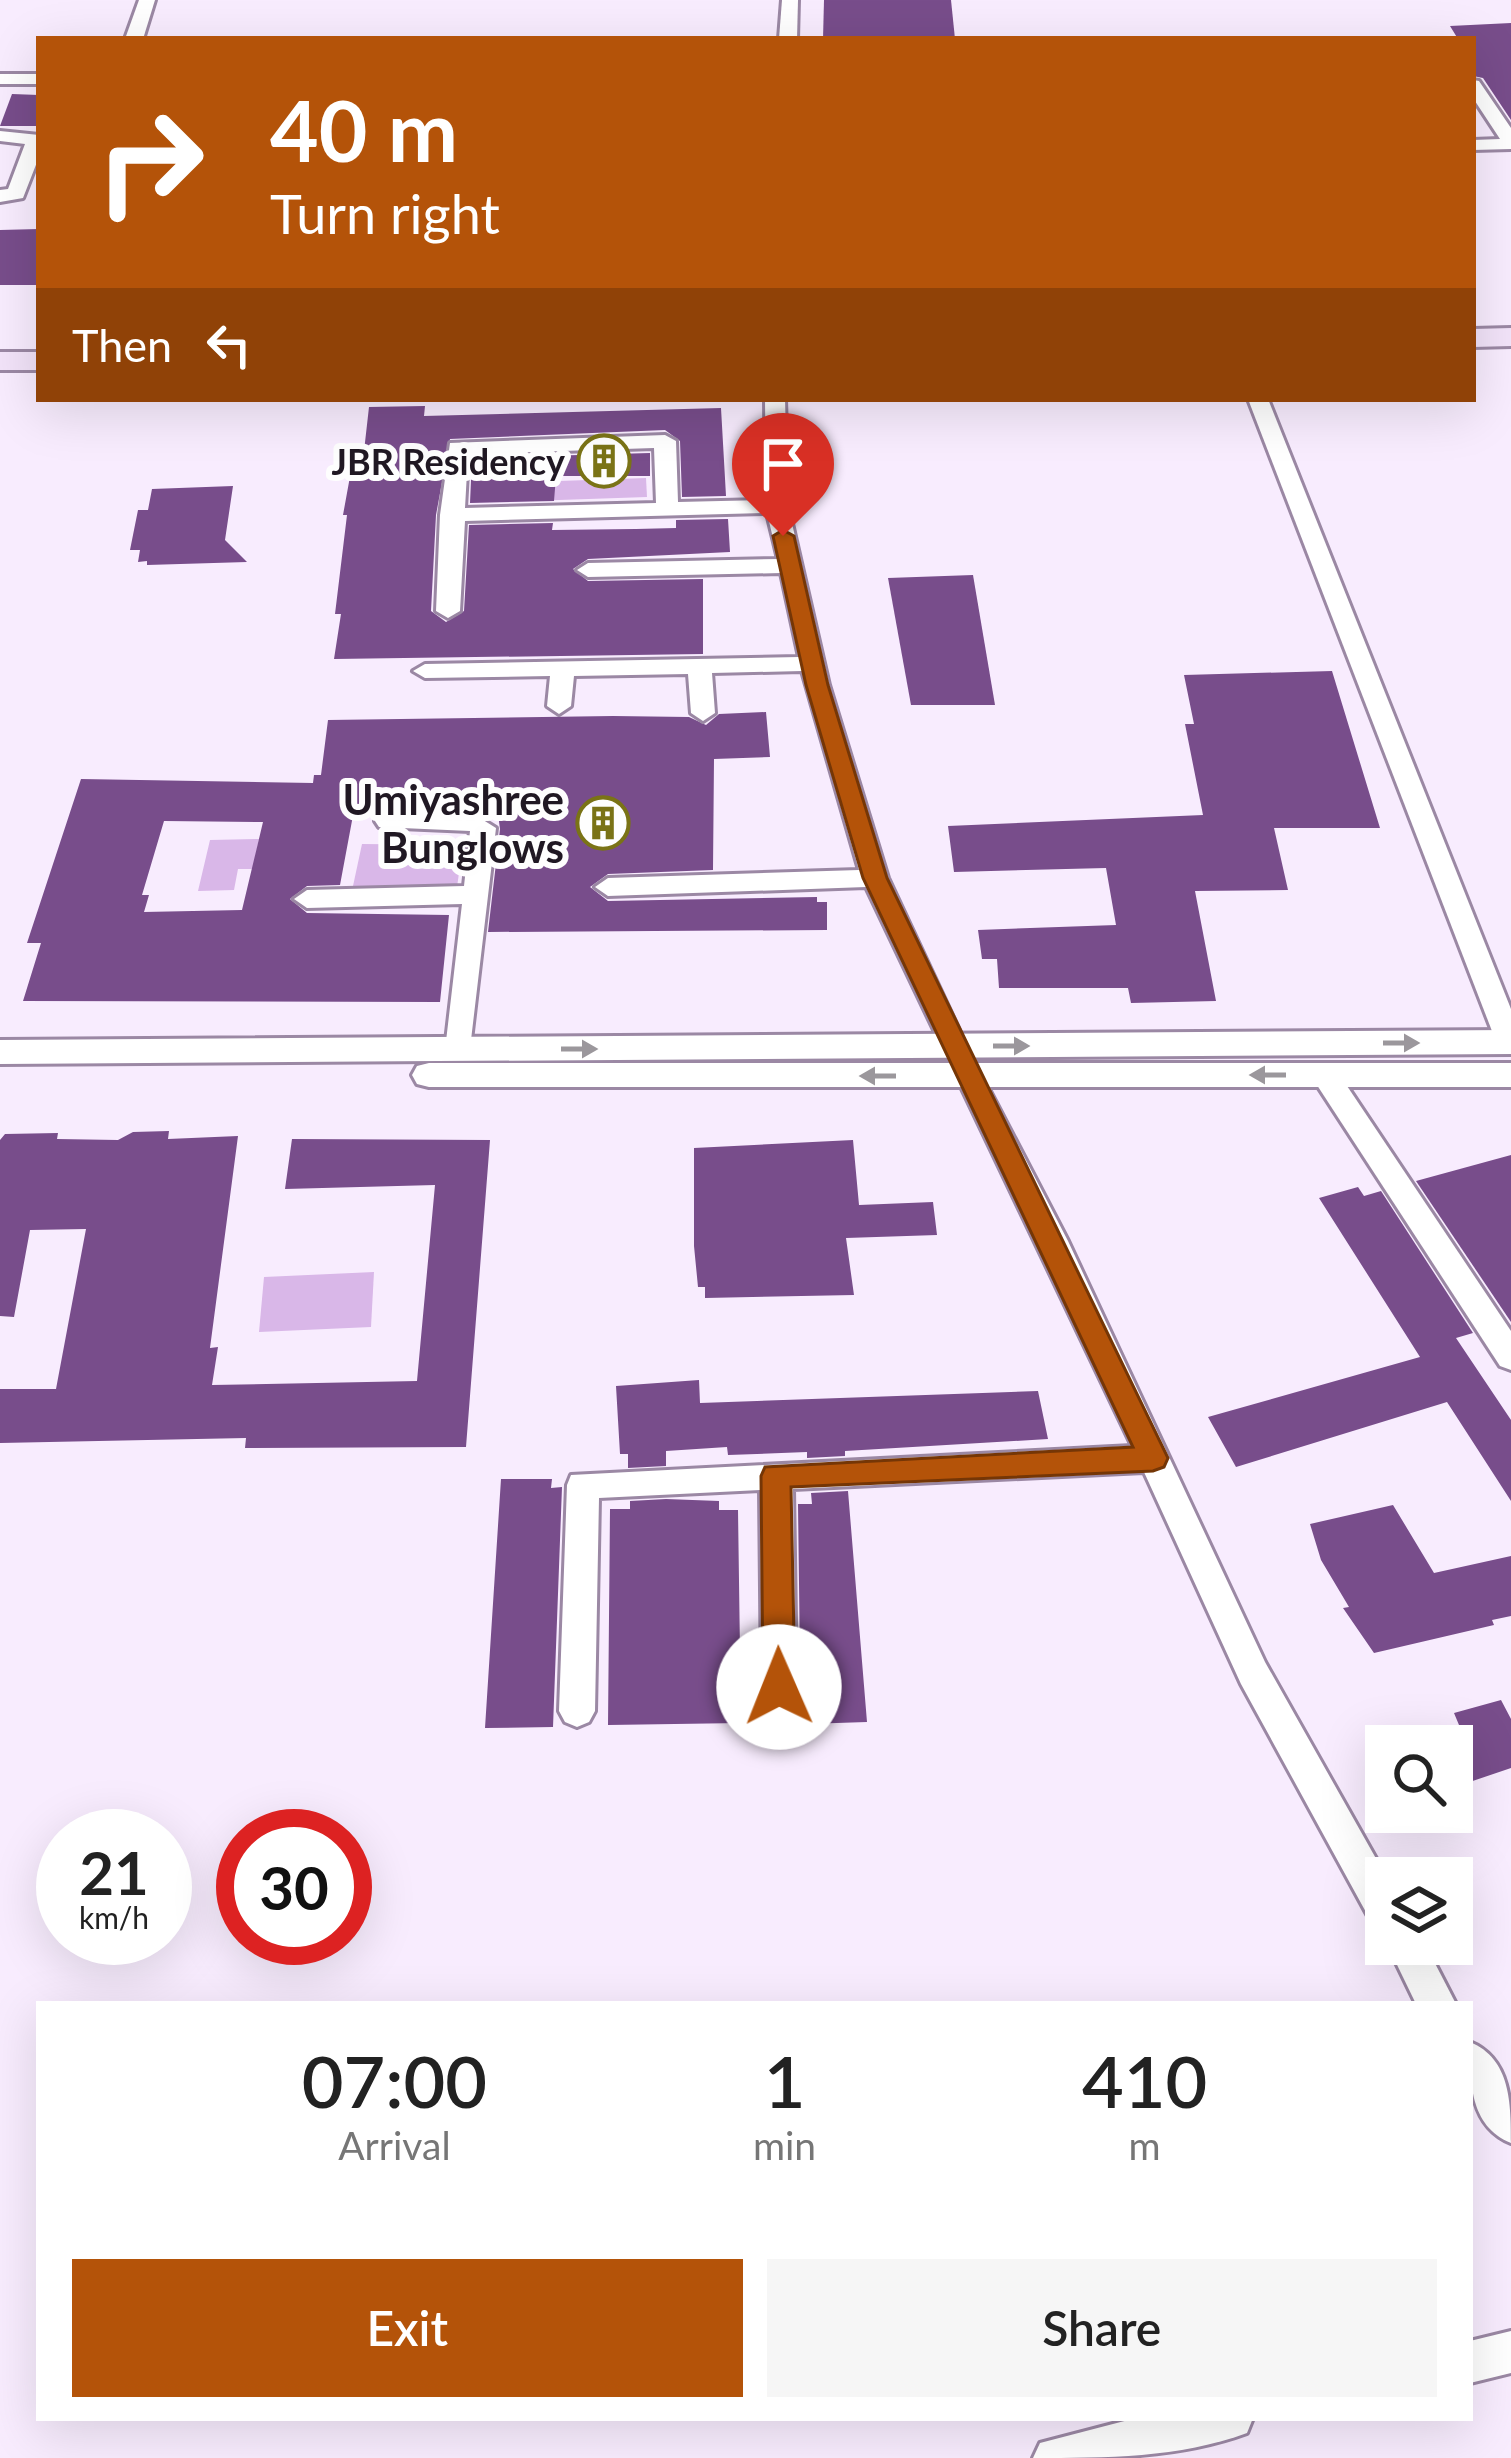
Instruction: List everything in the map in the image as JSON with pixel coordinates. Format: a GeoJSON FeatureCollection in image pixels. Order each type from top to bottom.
{"type":"FeatureCollection","features":[{"type":"Feature","properties":{"kind":"main road"},"geometry":{"type":"LineString","coordinates":[[1476,316],[1511,315]]}},
{"type":"Feature","properties":{"kind":"main road"},"geometry":{"type":"LineString","coordinates":[[0,334],[36,333]]}},
{"type":"Feature","properties":{"kind":"main road"},"geometry":{"type":"LineString","coordinates":[[1476,338],[1511,337]]}},
{"type":"Feature","properties":{"kind":"main road"},"geometry":{"type":"LineString","coordinates":[[0,361],[36,361]]}},
{"type":"Feature","properties":{"kind":"street"},"geometry":{"type":"LineString","coordinates":[[135,36],[147,0]]}},
{"type":"Feature","properties":{"kind":"street"},"geometry":{"type":"LineString","coordinates":[[788,36],[790,0]]}},
{"type":"Feature","properties":{"kind":"street"},"geometry":{"type":"LineString","coordinates":[[0,79],[36,79]]}},
{"type":"Feature","properties":{"kind":"street"},"geometry":{"type":"LineString","coordinates":[[1476,90],[1511,143],[1476,146]]}},
{"type":"Feature","properties":{"kind":"street"},"geometry":{"type":"LineString","coordinates":[[0,136],[36,140],[16,194],[0,196]]}},
{"type":"Feature","properties":{"kind":"street"},"geometry":{"type":"LineString","coordinates":[[775,402],[777,506],[813,664],[875,878],[1253,1673],[1365,1874]]}},
{"type":"Feature","properties":{"kind":"street"},"geometry":{"type":"LineString","coordinates":[[0,1073],[962,1061],[1511,1043],[1259,402]]}},
{"type":"Feature","properties":{"kind":"street"},"geometry":{"type":"LineString","coordinates":[[448,611],[458,448],[665,441],[667,509]]}},
{"type":"Feature","properties":{"kind":"street"},"geometry":{"type":"LineString","coordinates":[[451,515],[777,506]]}},
{"type":"Feature","properties":{"kind":"street"},"geometry":{"type":"LineString","coordinates":[[588,570],[790,566]]}},
{"type":"Feature","properties":{"kind":"street"},"geometry":{"type":"LineString","coordinates":[[425,671],[813,664]]}},
{"type":"Feature","properties":{"kind":"street"},"geometry":{"type":"LineString","coordinates":[[699,666],[703,713]]}},
{"type":"Feature","properties":{"kind":"street"},"geometry":{"type":"LineString","coordinates":[[559,706],[562,669]]}},
{"type":"Feature","properties":{"kind":"street"},"geometry":{"type":"LineString","coordinates":[[388,820],[479,823],[483,828],[459,1050]]}},
{"type":"Feature","properties":{"kind":"street"},"geometry":{"type":"LineString","coordinates":[[608,887],[875,878]]}},
{"type":"Feature","properties":{"kind":"street"},"geometry":{"type":"LineString","coordinates":[[308,899],[477,895]]}},
{"type":"Feature","properties":{"kind":"street"},"geometry":{"type":"LineString","coordinates":[[0,1052],[459,1050],[1325,1075],[1511,1075]]}},
{"type":"Feature","properties":{"kind":"street"},"geometry":{"type":"LineString","coordinates":[[1325,1075],[1511,1357]]}},
{"type":"Feature","properties":{"kind":"street"},"geometry":{"type":"LineString","coordinates":[[577,1711],[583,1485],[1153,1458]]}},
{"type":"Feature","properties":{"kind":"street"},"geometry":{"type":"LineString","coordinates":[[776,1476],[779,1687]]}},
{"type":"Feature","properties":{"kind":"street"},"geometry":{"type":"LineString","coordinates":[[1416,1965],[1435,2001]]}},
{"type":"Feature","properties":{"kind":"street"},"geometry":{"type":"LineString","coordinates":[[1473,2065],[1511,2122]]}},
{"type":"Feature","properties":{"kind":"street"},"geometry":{"type":"LineString","coordinates":[[1473,2361],[1511,2353]]}},
{"type":"Feature","properties":{"kind":"street"},"geometry":{"type":"LineString","coordinates":[[1055,2458],[1219,2421]]}},
{"type":"Feature","properties":{"kind":"shaded area"},"geometry":{"type":"Polygon","coordinates":[[[646,478],[647,497],[498,502],[499,483],[646,478]]]}},
{"type":"Feature","properties":{"kind":"shaded area"},"geometry":{"type":"Polygon","coordinates":[[[259,839],[253,869],[238,869],[234,890],[198,891],[210,840],[259,839]]]}},
{"type":"Feature","properties":{"kind":"shaded area"},"geometry":{"type":"Polygon","coordinates":[[[362,844],[463,845],[457,887],[353,886],[362,844]]]}},
{"type":"Feature","properties":{"kind":"shaded area"},"geometry":{"type":"Polygon","coordinates":[[[374,1272],[371,1327],[259,1332],[264,1277],[374,1272]]]}},
{"type":"Feature","properties":{"kind":"building"},"geometry":{"type":"Polygon","coordinates":[[[824,0],[951,0],[955,36],[823,36],[824,0]]]}},
{"type":"Feature","properties":{"kind":"building"},"geometry":{"type":"Polygon","coordinates":[[[1511,23],[1511,120],[1483,78],[1476,77],[1476,36],[1456,36],[1450,26],[1511,23]]]}},
{"type":"Feature","properties":{"kind":"building"},"geometry":{"type":"Polygon","coordinates":[[[12,94],[36,95],[36,126],[0,126],[12,94]]]}},
{"type":"Feature","properties":{"kind":"building"},"geometry":{"type":"Polygon","coordinates":[[[36,229],[36,285],[0,285],[0,230],[36,229]]]}},
{"type":"Feature","properties":{"kind":"building"},"geometry":{"type":"Polygon","coordinates":[[[425,406],[424,416],[721,408],[726,496],[682,497],[680,441],[665,430],[450,439],[436,515],[431,611],[446,622],[464,611],[469,525],[553,523],[552,530],[636,529],[676,528],[676,520],[728,519],[730,552],[588,559],[573,569],[588,581],[703,579],[703,654],[334,659],[341,614],[335,614],[347,515],[343,515],[353,460],[363,460],[369,407],[425,406]]]}},
{"type":"Feature","properties":{"kind":"building"},"geometry":{"type":"Polygon","coordinates":[[[650,453],[650,476],[556,476],[554,501],[470,503],[472,458],[650,453]]]}},
{"type":"Feature","properties":{"kind":"building"},"geometry":{"type":"Polygon","coordinates":[[[233,486],[225,540],[247,562],[138,562],[140,550],[130,550],[138,510],[148,510],[152,489],[233,486]]]}},
{"type":"Feature","properties":{"kind":"building"},"geometry":{"type":"Polygon","coordinates":[[[973,575],[995,705],[911,705],[888,578],[973,575]]]}},
{"type":"Feature","properties":{"kind":"building"},"geometry":{"type":"Polygon","coordinates":[[[1332,671],[1380,828],[1274,828],[1288,890],[1195,891],[1216,1001],[1131,1003],[1128,988],[999,988],[997,959],[982,959],[978,930],[1116,925],[1106,868],[954,872],[948,826],[1203,815],[1185,724],[1194,724],[1184,675],[1332,671]]]}},
{"type":"Feature","properties":{"kind":"building"},"geometry":{"type":"Polygon","coordinates":[[[766,712],[770,757],[714,759],[713,870],[608,874],[590,887],[608,901],[817,897],[817,902],[827,902],[827,930],[488,932],[500,829],[497,807],[354,810],[340,885],[307,886],[290,899],[307,913],[449,915],[440,1002],[23,1001],[41,943],[27,943],[81,779],[313,783],[314,775],[321,775],[328,720],[689,717],[706,725],[719,714],[766,712]],[[164,821],[142,895],[149,895],[144,912],[242,910],[263,822],[164,821]]]}},
{"type":"Feature","properties":{"kind":"building"},"geometry":{"type":"Polygon","coordinates":[[[169,1131],[168,1139],[238,1136],[210,1348],[218,1347],[212,1385],[417,1381],[435,1185],[285,1189],[292,1139],[490,1140],[466,1447],[245,1448],[246,1438],[0,1443],[0,1389],[56,1389],[86,1229],[30,1230],[14,1317],[0,1316],[0,1140],[5,1134],[58,1133],[57,1139],[118,1140],[133,1132],[169,1131]]]}},
{"type":"Feature","properties":{"kind":"building"},"geometry":{"type":"Polygon","coordinates":[[[853,1140],[859,1205],[933,1202],[937,1235],[846,1238],[854,1295],[705,1298],[705,1287],[698,1287],[694,1246],[694,1148],[853,1140]]]}},
{"type":"Feature","properties":{"kind":"building"},"geometry":{"type":"Polygon","coordinates":[[[1511,1155],[1511,1322],[1416,1181],[1511,1155]]]}},
{"type":"Feature","properties":{"kind":"building"},"geometry":{"type":"Polygon","coordinates":[[[1358,1187],[1364,1196],[1381,1191],[1473,1333],[1456,1338],[1511,1420],[1511,1501],[1447,1402],[1236,1467],[1208,1417],[1420,1357],[1319,1198],[1358,1187]]]}},
{"type":"Feature","properties":{"kind":"building"},"geometry":{"type":"Polygon","coordinates":[[[699,1380],[700,1403],[1038,1391],[1048,1439],[845,1451],[845,1456],[807,1458],[807,1452],[728,1455],[727,1447],[666,1451],[666,1466],[628,1468],[628,1454],[620,1454],[616,1386],[699,1380]]]}},
{"type":"Feature","properties":{"kind":"building"},"geometry":{"type":"Polygon","coordinates":[[[501,1479],[552,1479],[551,1488],[562,1487],[553,1727],[485,1728],[501,1479]]]}},
{"type":"Feature","properties":{"kind":"building"},"geometry":{"type":"Polygon","coordinates":[[[848,1491],[867,1722],[806,1724],[800,1661],[798,1504],[812,1504],[811,1493],[848,1491]]]}},
{"type":"Feature","properties":{"kind":"building"},"geometry":{"type":"Polygon","coordinates":[[[630,1501],[719,1501],[719,1510],[738,1510],[741,1723],[608,1725],[610,1509],[630,1509],[630,1501]]]}},
{"type":"Feature","properties":{"kind":"building"},"geometry":{"type":"Polygon","coordinates":[[[1393,1505],[1434,1573],[1511,1556],[1511,1616],[1492,1620],[1494,1625],[1374,1653],[1343,1608],[1349,1607],[1321,1560],[1310,1524],[1393,1505]]]}},
{"type":"Feature","properties":{"kind":"building"},"geometry":{"type":"Polygon","coordinates":[[[1501,1700],[1511,1719],[1511,1768],[1473,1781],[1473,1725],[1459,1725],[1454,1713],[1501,1700]]]}},
{"type":"Feature","properties":{"kind":"place","name":"JBR Residency"},"geometry":{"type":"Point","coordinates":[604,461]}},
{"type":"Feature","properties":{"kind":"place","name":"Umiyashree Bunglows"},"geometry":{"type":"Point","coordinates":[603,823]}},
{"type":"Feature","properties":{"kind":"route"},"geometry":{"type":"LineString","coordinates":[[779,1687],[776,1476],[1153,1458],[1053,1241],[953,1046],[875,878],[817,685],[783,536]]}}]}
